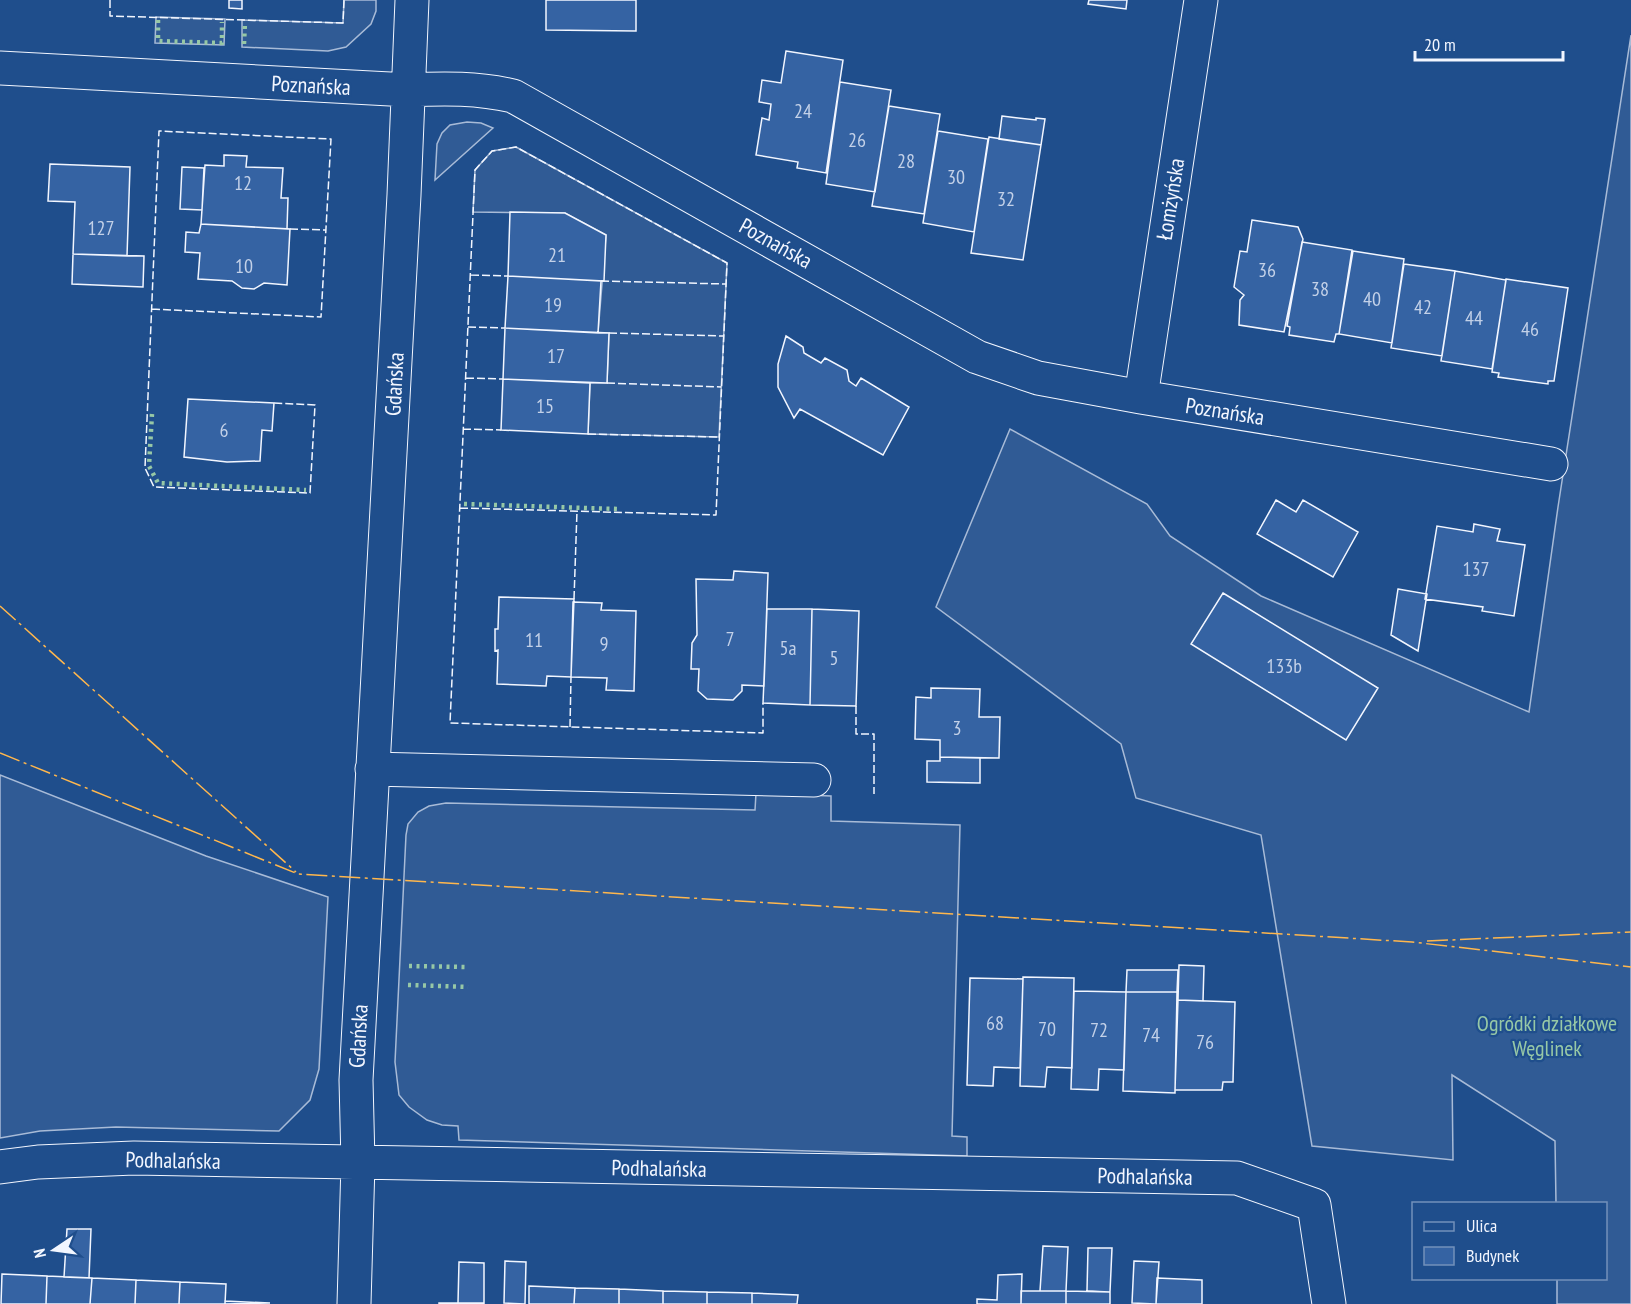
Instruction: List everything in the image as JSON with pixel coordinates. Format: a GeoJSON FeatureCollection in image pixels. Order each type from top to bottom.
{"type":"FeatureCollection","features":[{"type":"Feature","properties":{"kind":"street","name":"Gdańska"},"geometry":{"type":"LineString","coordinates":[[354,1304],[358,1163],[356,1080],[412,0]]}},
{"type":"Feature","properties":{"kind":"street","name":"Łomżyńska"},"geometry":{"type":"LineString","coordinates":[[1142,398],[1201,0]]}},
{"type":"Feature","properties":{"kind":"street","name":"Poznańska"},"geometry":{"type":"LineString","coordinates":[[0,68],[409,90],[448,87],[513,96],[977,357],[1038,378],[1142,398],[1551,464]]}},
{"type":"Feature","properties":{"kind":"street"},"geometry":{"type":"LineString","coordinates":[[372,769],[814,780]]}},
{"type":"Feature","properties":{"kind":"street","name":"Podhalańska"},"geometry":{"type":"LineString","coordinates":[[0,1167],[38,1162],[134,1158],[1237,1178],[1314,1205],[1329,1304]]}},
{"type":"Feature","properties":{"kind":"shaded area"},"geometry":{"type":"Polygon","coordinates":[[[344,0],[376,0],[376,11],[371,24],[346,47],[328,51],[242,47],[242,20],[343,23],[344,0]]]}},
{"type":"Feature","properties":{"kind":"shaded area"},"geometry":{"type":"Polygon","coordinates":[[[156,17],[225,19],[224,45],[155,43],[156,17]]]}},
{"type":"Feature","properties":{"kind":"shaded area"},"geometry":{"type":"Polygon","coordinates":[[[1631,35],[1631,1304],[1557,1304],[1557,1280],[1607,1280],[1607,1202],[1556,1202],[1555,1141],[1452,1075],[1453,1160],[1312,1146],[1261,835],[1136,798],[1121,744],[936,607],[1010,429],[1147,504],[1170,536],[1261,596],[1529,712],[1558,507],[1631,35]]]}},
{"type":"Feature","properties":{"kind":"shaded area"},"geometry":{"type":"Polygon","coordinates":[[[467,122],[481,123],[493,128],[435,180],[437,144],[442,133],[450,125],[467,122]]]}},
{"type":"Feature","properties":{"kind":"shaded area"},"geometry":{"type":"Polygon","coordinates":[[[516,147],[727,263],[719,437],[588,434],[590,383],[607,383],[609,333],[598,333],[606,235],[565,213],[473,212],[475,170],[492,151],[516,147]]]}},
{"type":"Feature","properties":{"kind":"shaded area"},"geometry":{"type":"Polygon","coordinates":[[[0,775],[206,856],[328,897],[319,1069],[310,1100],[279,1131],[116,1127],[40,1131],[0,1138],[0,775]]]}},
{"type":"Feature","properties":{"kind":"shaded area"},"geometry":{"type":"Polygon","coordinates":[[[756,793],[831,796],[831,821],[960,825],[952,1136],[967,1137],[967,1156],[459,1140],[458,1126],[442,1125],[427,1120],[409,1107],[399,1095],[395,1062],[406,835],[408,824],[418,812],[429,806],[446,803],[755,810],[756,793]]]}},
{"type":"Feature","properties":{"kind":"building"},"geometry":{"type":"Polygon","coordinates":[[[229,0],[242,0],[242,9],[229,8],[229,0]]]}},
{"type":"Feature","properties":{"kind":"building"},"geometry":{"type":"Polygon","coordinates":[[[546,0],[636,0],[636,31],[546,30],[546,0]]]}},
{"type":"Feature","properties":{"kind":"building"},"geometry":{"type":"Polygon","coordinates":[[[1089,0],[1127,0],[1126,9],[1088,4],[1089,0]]]}},
{"type":"Feature","properties":{"kind":"building"},"geometry":{"type":"Polygon","coordinates":[[[786,51],[843,60],[826,173],[797,168],[798,162],[756,155],[762,118],[769,120],[771,104],[759,102],[762,80],[781,83],[786,51]]]}},
{"type":"Feature","properties":{"kind":"building"},"geometry":{"type":"Polygon","coordinates":[[[840,82],[891,90],[875,192],[826,184],[840,82]]]}},
{"type":"Feature","properties":{"kind":"building"},"geometry":{"type":"Polygon","coordinates":[[[889,106],[940,114],[924,214],[872,206],[889,106]]]}},
{"type":"Feature","properties":{"kind":"building"},"geometry":{"type":"Polygon","coordinates":[[[1002,116],[1045,119],[1041,145],[999,139],[1002,116]]]}},
{"type":"Feature","properties":{"kind":"building"},"geometry":{"type":"Polygon","coordinates":[[[938,131],[988,139],[974,232],[923,223],[938,131]]]}},
{"type":"Feature","properties":{"kind":"building"},"geometry":{"type":"Polygon","coordinates":[[[989,137],[1041,145],[1023,260],[971,253],[989,137]]]}},
{"type":"Feature","properties":{"kind":"building"},"geometry":{"type":"Polygon","coordinates":[[[224,155],[247,156],[246,167],[283,168],[281,198],[288,198],[287,229],[201,224],[205,165],[224,166],[224,155]]]}},
{"type":"Feature","properties":{"kind":"building"},"geometry":{"type":"Polygon","coordinates":[[[50,164],[130,167],[127,256],[73,254],[75,202],[48,201],[50,164]]]}},
{"type":"Feature","properties":{"kind":"building"},"geometry":{"type":"Polygon","coordinates":[[[182,167],[204,168],[202,210],[180,209],[182,167]]]}},
{"type":"Feature","properties":{"kind":"building"},"geometry":{"type":"Polygon","coordinates":[[[510,212],[565,213],[606,235],[604,281],[508,276],[510,212]]]}},
{"type":"Feature","properties":{"kind":"building"},"geometry":{"type":"Polygon","coordinates":[[[1252,220],[1298,227],[1303,239],[1284,332],[1239,325],[1240,300],[1244,295],[1234,287],[1240,251],[1247,252],[1252,220]]]}},
{"type":"Feature","properties":{"kind":"building"},"geometry":{"type":"Polygon","coordinates":[[[201,224],[290,229],[287,285],[264,283],[254,289],[242,288],[232,281],[198,279],[200,253],[185,252],[186,232],[199,233],[201,224]]]}},
{"type":"Feature","properties":{"kind":"building"},"geometry":{"type":"Polygon","coordinates":[[[1302,242],[1352,250],[1339,334],[1336,334],[1334,342],[1289,335],[1290,327],[1287,326],[1302,242]]]}},
{"type":"Feature","properties":{"kind":"building"},"geometry":{"type":"Polygon","coordinates":[[[1353,251],[1404,259],[1392,343],[1339,334],[1353,251]]]}},
{"type":"Feature","properties":{"kind":"building"},"geometry":{"type":"Polygon","coordinates":[[[73,254],[144,256],[143,287],[72,284],[73,254]]]}},
{"type":"Feature","properties":{"kind":"building"},"geometry":{"type":"Polygon","coordinates":[[[1404,264],[1455,271],[1442,356],[1391,348],[1404,264]]]}},
{"type":"Feature","properties":{"kind":"building"},"geometry":{"type":"Polygon","coordinates":[[[1455,271],[1506,280],[1492,369],[1441,361],[1455,271]]]}},
{"type":"Feature","properties":{"kind":"building"},"geometry":{"type":"Polygon","coordinates":[[[508,276],[601,281],[598,333],[505,328],[508,276]]]}},
{"type":"Feature","properties":{"kind":"building"},"geometry":{"type":"Polygon","coordinates":[[[1506,279],[1568,288],[1554,381],[1548,381],[1548,384],[1498,377],[1499,373],[1492,372],[1506,279]]]}},
{"type":"Feature","properties":{"kind":"building"},"geometry":{"type":"Polygon","coordinates":[[[505,328],[609,333],[607,383],[503,379],[505,328]]]}},
{"type":"Feature","properties":{"kind":"building"},"geometry":{"type":"Polygon","coordinates":[[[786,336],[803,347],[804,353],[821,363],[825,358],[847,370],[849,381],[856,386],[861,378],[909,407],[883,455],[800,409],[794,418],[778,387],[778,364],[786,336]]]}},
{"type":"Feature","properties":{"kind":"building"},"geometry":{"type":"Polygon","coordinates":[[[503,379],[590,383],[588,434],[501,430],[503,379]]]}},
{"type":"Feature","properties":{"kind":"building"},"geometry":{"type":"Polygon","coordinates":[[[188,399],[274,403],[272,431],[262,430],[260,461],[227,462],[184,457],[188,399]]]}},
{"type":"Feature","properties":{"kind":"building"},"geometry":{"type":"Polygon","coordinates":[[[1276,500],[1296,512],[1303,500],[1358,532],[1333,577],[1257,534],[1276,500]]]}},
{"type":"Feature","properties":{"kind":"building"},"geometry":{"type":"Polygon","coordinates":[[[1474,524],[1500,529],[1497,541],[1525,545],[1514,616],[1482,611],[1483,607],[1425,599],[1437,526],[1473,532],[1474,524]]]}},
{"type":"Feature","properties":{"kind":"building"},"geometry":{"type":"Polygon","coordinates":[[[734,571],[768,573],[764,686],[742,685],[742,691],[733,700],[707,699],[698,691],[699,669],[691,669],[692,643],[697,635],[696,579],[733,580],[734,571]]]}},
{"type":"Feature","properties":{"kind":"building"},"geometry":{"type":"Polygon","coordinates":[[[1398,589],[1427,594],[1418,651],[1391,635],[1398,589]]]}},
{"type":"Feature","properties":{"kind":"building"},"geometry":{"type":"Polygon","coordinates":[[[1223,593],[1378,688],[1346,740],[1191,644],[1223,593]]]}},
{"type":"Feature","properties":{"kind":"building"},"geometry":{"type":"Polygon","coordinates":[[[499,597],[574,599],[571,677],[547,676],[546,686],[497,684],[498,650],[495,651],[495,629],[498,629],[499,597]]]}},
{"type":"Feature","properties":{"kind":"building"},"geometry":{"type":"Polygon","coordinates":[[[573,602],[602,603],[601,610],[636,611],[634,691],[606,690],[607,678],[571,677],[573,602]]]}},
{"type":"Feature","properties":{"kind":"building"},"geometry":{"type":"Polygon","coordinates":[[[767,609],[812,609],[810,705],[763,703],[767,609]]]}},
{"type":"Feature","properties":{"kind":"building"},"geometry":{"type":"Polygon","coordinates":[[[812,609],[859,611],[856,706],[810,705],[812,609]]]}},
{"type":"Feature","properties":{"kind":"building"},"geometry":{"type":"Polygon","coordinates":[[[931,688],[980,689],[979,717],[1000,717],[999,758],[940,757],[940,740],[915,739],[916,697],[931,698],[931,688]]]}},
{"type":"Feature","properties":{"kind":"building"},"geometry":{"type":"Polygon","coordinates":[[[940,757],[980,758],[980,783],[927,782],[927,761],[940,761],[940,757]]]}},
{"type":"Feature","properties":{"kind":"building"},"geometry":{"type":"Polygon","coordinates":[[[1179,965],[1204,966],[1203,1001],[1178,1000],[1179,965]]]}},
{"type":"Feature","properties":{"kind":"building"},"geometry":{"type":"Polygon","coordinates":[[[1127,970],[1178,970],[1177,992],[1126,992],[1127,970]]]}},
{"type":"Feature","properties":{"kind":"building"},"geometry":{"type":"Polygon","coordinates":[[[1023,977],[1074,978],[1072,1068],[1047,1067],[1045,1087],[1020,1086],[1023,977]]]}},
{"type":"Feature","properties":{"kind":"building"},"geometry":{"type":"Polygon","coordinates":[[[970,978],[1023,979],[1020,1068],[994,1067],[993,1086],[967,1085],[970,978]]]}},
{"type":"Feature","properties":{"kind":"building"},"geometry":{"type":"Polygon","coordinates":[[[1074,991],[1126,992],[1124,1070],[1099,1069],[1098,1090],[1071,1089],[1074,991]]]}},
{"type":"Feature","properties":{"kind":"building"},"geometry":{"type":"Polygon","coordinates":[[[1126,992],[1177,992],[1175,1093],[1123,1091],[1126,992]]]}},
{"type":"Feature","properties":{"kind":"building"},"geometry":{"type":"Polygon","coordinates":[[[1178,1000],[1235,1002],[1233,1082],[1223,1082],[1222,1090],[1175,1090],[1178,1000]]]}},
{"type":"Feature","properties":{"kind":"building"},"geometry":{"type":"Polygon","coordinates":[[[67,1229],[91,1229],[89,1278],[64,1277],[67,1229]]]}},
{"type":"Feature","properties":{"kind":"building"},"geometry":{"type":"Polygon","coordinates":[[[1043,1246],[1068,1247],[1066,1291],[1040,1291],[1043,1246]]]}},
{"type":"Feature","properties":{"kind":"building"},"geometry":{"type":"Polygon","coordinates":[[[1088,1248],[1112,1248],[1110,1292],[1087,1291],[1088,1248]]]}},
{"type":"Feature","properties":{"kind":"building"},"geometry":{"type":"Polygon","coordinates":[[[505,1261],[526,1262],[525,1304],[504,1303],[505,1261]]]}},
{"type":"Feature","properties":{"kind":"building"},"geometry":{"type":"Polygon","coordinates":[[[1134,1261],[1159,1262],[1156,1304],[1132,1303],[1134,1261]]]}},
{"type":"Feature","properties":{"kind":"building"},"geometry":{"type":"Polygon","coordinates":[[[459,1262],[484,1263],[484,1303],[458,1303],[459,1262]]]}},
{"type":"Feature","properties":{"kind":"building"},"geometry":{"type":"Polygon","coordinates":[[[2,1274],[47,1276],[46,1304],[1,1304],[2,1274]]]}},
{"type":"Feature","properties":{"kind":"building"},"geometry":{"type":"Polygon","coordinates":[[[1022,1274],[1021,1304],[977,1304],[977,1299],[997,1300],[998,1275],[1022,1274]]]}},
{"type":"Feature","properties":{"kind":"building"},"geometry":{"type":"Polygon","coordinates":[[[47,1276],[92,1278],[90,1304],[46,1304],[47,1276]]]}},
{"type":"Feature","properties":{"kind":"building"},"geometry":{"type":"Polygon","coordinates":[[[92,1278],[136,1280],[135,1304],[90,1304],[92,1278]]]}},
{"type":"Feature","properties":{"kind":"building"},"geometry":{"type":"Polygon","coordinates":[[[1157,1278],[1202,1280],[1202,1304],[1156,1304],[1157,1278]]]}},
{"type":"Feature","properties":{"kind":"building"},"geometry":{"type":"Polygon","coordinates":[[[136,1280],[180,1282],[179,1304],[135,1304],[136,1280]]]}},
{"type":"Feature","properties":{"kind":"building"},"geometry":{"type":"Polygon","coordinates":[[[180,1282],[226,1284],[225,1304],[179,1304],[180,1282]]]}},
{"type":"Feature","properties":{"kind":"building"},"geometry":{"type":"Polygon","coordinates":[[[529,1286],[575,1288],[574,1304],[529,1304],[529,1286]]]}},
{"type":"Feature","properties":{"kind":"building"},"geometry":{"type":"Polygon","coordinates":[[[575,1288],[619,1289],[619,1304],[574,1304],[575,1288]]]}},
{"type":"Feature","properties":{"kind":"building"},"geometry":{"type":"Polygon","coordinates":[[[619,1289],[663,1291],[663,1304],[619,1304],[619,1289]]]}},
{"type":"Feature","properties":{"kind":"building"},"geometry":{"type":"Polygon","coordinates":[[[663,1291],[707,1292],[707,1304],[663,1304],[663,1291]]]}},
{"type":"Feature","properties":{"kind":"building"},"geometry":{"type":"Polygon","coordinates":[[[1021,1291],[1066,1291],[1066,1304],[1021,1304],[1021,1291]]]}},
{"type":"Feature","properties":{"kind":"building"},"geometry":{"type":"Polygon","coordinates":[[[1066,1291],[1110,1292],[1110,1304],[1066,1304],[1066,1291]]]}},
{"type":"Feature","properties":{"kind":"building"},"geometry":{"type":"Polygon","coordinates":[[[707,1292],[752,1293],[752,1304],[707,1304],[707,1292]]]}},
{"type":"Feature","properties":{"kind":"building"},"geometry":{"type":"Polygon","coordinates":[[[752,1293],[798,1295],[797,1304],[752,1304],[752,1293]]]}},
{"type":"Feature","properties":{"kind":"building"},"geometry":{"type":"Polygon","coordinates":[[[225,1301],[270,1303],[225,1304],[225,1301]]]}},
{"type":"Feature","properties":{"kind":"building"},"geometry":{"type":"Polygon","coordinates":[[[484,1303],[484,1304],[439,1304],[484,1303]]]}},
{"type":"Feature","properties":{"kind":"hedge"},"geometry":{"type":"LineString","coordinates":[[158,20],[158,41],[222,43],[222,22]]}},
{"type":"Feature","properties":{"kind":"hedge"},"geometry":{"type":"LineString","coordinates":[[244,44],[245,22]]}},
{"type":"Feature","properties":{"kind":"hedge"},"geometry":{"type":"LineString","coordinates":[[152,414],[149,466],[158,483],[306,490]]}},
{"type":"Feature","properties":{"kind":"hedge"},"geometry":{"type":"LineString","coordinates":[[464,504],[618,509]]}},
{"type":"Feature","properties":{"kind":"hedge"},"geometry":{"type":"LineString","coordinates":[[409,966],[468,967]]}},
{"type":"Feature","properties":{"kind":"hedge"},"geometry":{"type":"LineString","coordinates":[[408,985],[468,987]]}},
{"type":"Feature","properties":{"kind":"fence"},"geometry":{"type":"LineString","coordinates":[[110,0],[110,16],[343,23],[344,0]]}},
{"type":"Feature","properties":{"kind":"fence"},"geometry":{"type":"LineString","coordinates":[[152,309],[321,317],[331,139],[159,131],[145,468],[154,487],[310,493],[315,405],[274,403]]}},
{"type":"Feature","properties":{"kind":"fence"},"geometry":{"type":"LineString","coordinates":[[460,508],[716,515],[727,263],[516,147],[492,151],[475,170],[450,723],[763,733],[763,703]]}},
{"type":"Feature","properties":{"kind":"fence"},"geometry":{"type":"LineString","coordinates":[[290,229],[326,230]]}},
{"type":"Feature","properties":{"kind":"fence"},"geometry":{"type":"LineString","coordinates":[[471,275],[508,276]]}},
{"type":"Feature","properties":{"kind":"fence"},"geometry":{"type":"LineString","coordinates":[[601,281],[726,284]]}},
{"type":"Feature","properties":{"kind":"fence"},"geometry":{"type":"LineString","coordinates":[[468,327],[505,328]]}},
{"type":"Feature","properties":{"kind":"fence"},"geometry":{"type":"LineString","coordinates":[[609,333],[723,336]]}},
{"type":"Feature","properties":{"kind":"fence"},"geometry":{"type":"LineString","coordinates":[[466,378],[503,379]]}},
{"type":"Feature","properties":{"kind":"fence"},"geometry":{"type":"LineString","coordinates":[[607,383],[721,387]]}},
{"type":"Feature","properties":{"kind":"fence"},"geometry":{"type":"LineString","coordinates":[[463,429],[501,430]]}},
{"type":"Feature","properties":{"kind":"fence"},"geometry":{"type":"LineString","coordinates":[[588,434],[719,437]]}},
{"type":"Feature","properties":{"kind":"fence"},"geometry":{"type":"LineString","coordinates":[[574,599],[577,511]]}},
{"type":"Feature","properties":{"kind":"fence"},"geometry":{"type":"LineString","coordinates":[[570,727],[571,677]]}},
{"type":"Feature","properties":{"kind":"fence"},"geometry":{"type":"LineString","coordinates":[[856,706],[856,734],[874,734],[874,794]]}},
{"type":"Feature","properties":{"kind":"power"},"geometry":{"type":"LineString","coordinates":[[0,606],[296,872]]}},
{"type":"Feature","properties":{"kind":"power"},"geometry":{"type":"LineString","coordinates":[[0,753],[298,874],[1412,942],[1631,967]]}},
{"type":"Feature","properties":{"kind":"power"},"geometry":{"type":"LineString","coordinates":[[1427,941],[1631,932]]}},
{"type":"Feature","properties":{"kind":"park label","name":"Ogródki działkowe Węglinek"},"geometry":{"type":"Point","coordinates":[1547,1036]}}]}
